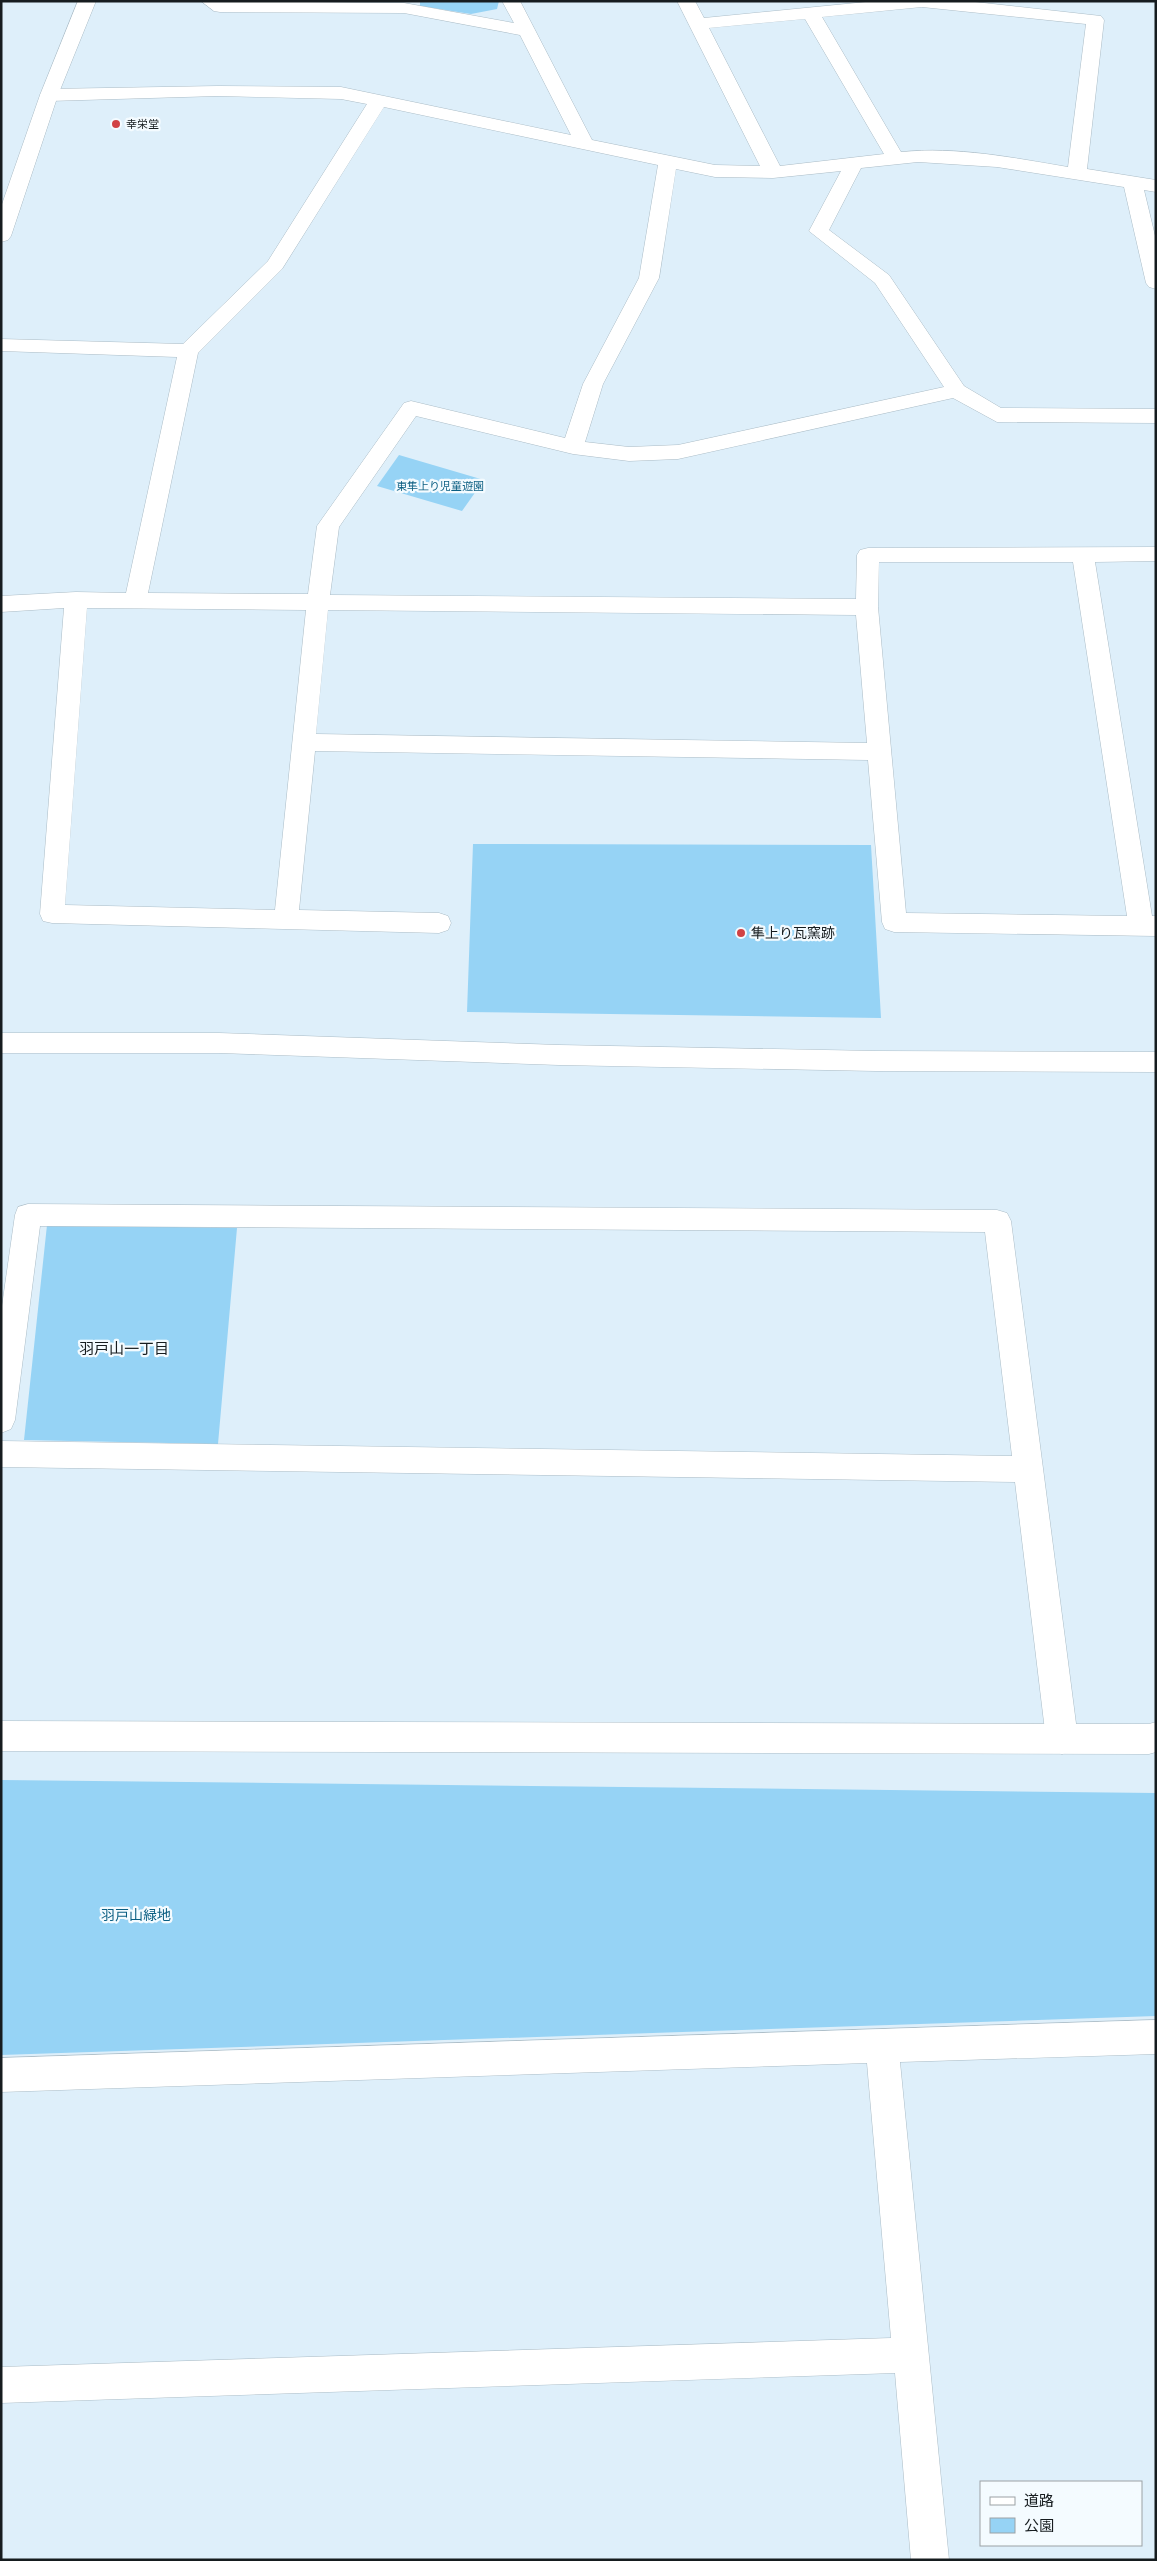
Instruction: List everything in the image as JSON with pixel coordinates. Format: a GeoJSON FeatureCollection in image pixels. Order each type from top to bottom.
{"type":"FeatureCollection","features":[{"type":"Feature","properties":{"kind":"street"},"geometry":{"type":"LineString","coordinates":[[1,236],[49,95],[87,1]]}},
{"type":"Feature","properties":{"kind":"street"},"geometry":{"type":"LineString","coordinates":[[210,1],[220,7],[404,8],[527,31]]}},
{"type":"Feature","properties":{"kind":"street"},"geometry":{"type":"LineString","coordinates":[[512,1],[585,144]]}},
{"type":"Feature","properties":{"kind":"street"},"geometry":{"type":"LineString","coordinates":[[686,1],[773,172]]}},
{"type":"Feature","properties":{"kind":"street"},"geometry":{"type":"LineString","coordinates":[[698,24],[772,9],[811,13],[921,2],[1095,20],[1077,174]]}},
{"type":"Feature","properties":{"kind":"street"},"geometry":{"type":"LineString","coordinates":[[811,13],[895,158]]}},
{"type":"Feature","properties":{"kind":"street"},"geometry":{"type":"LineString","coordinates":[[49,95],[228,91],[340,94],[379,100],[715,172],[773,172],[918,156],[997,162],[1156,186]]}},
{"type":"Feature","properties":{"kind":"street"},"geometry":{"type":"LineString","coordinates":[[135,600],[188,351],[275,265],[379,100]]}},
{"type":"Feature","properties":{"kind":"street"},"geometry":{"type":"LineString","coordinates":[[573,447],[593,384],[649,278],[668,162]]}},
{"type":"Feature","properties":{"kind":"street"},"geometry":{"type":"LineString","coordinates":[[855,162],[819,231],[882,279],[957,391],[998,415],[1156,416]]}},
{"type":"Feature","properties":{"kind":"street"},"geometry":{"type":"LineString","coordinates":[[1133,183],[1156,283]]}},
{"type":"Feature","properties":{"kind":"street"},"geometry":{"type":"LineString","coordinates":[[1,345],[188,351]]}},
{"type":"Feature","properties":{"kind":"street"},"geometry":{"type":"LineString","coordinates":[[286,919],[318,602],[328,526],[412,408],[573,447],[628,454],[678,452],[957,391]]}},
{"type":"Feature","properties":{"kind":"street"},"geometry":{"type":"LineString","coordinates":[[1083,554],[1148,926],[894,922],[867,607],[868,555],[1083,554],[1156,554]]}},
{"type":"Feature","properties":{"kind":"street"},"geometry":{"type":"LineString","coordinates":[[76,600],[52,914],[439,923]]}},
{"type":"Feature","properties":{"kind":"street"},"geometry":{"type":"LineString","coordinates":[[1,604],[76,600],[135,600],[867,607]]}},
{"type":"Feature","properties":{"kind":"street"},"geometry":{"type":"LineString","coordinates":[[304,742],[878,752]]}},
{"type":"Feature","properties":{"kind":"street"},"geometry":{"type":"LineString","coordinates":[[1,1042],[219,1043],[559,1055],[876,1061],[1156,1062]]}},
{"type":"Feature","properties":{"kind":"street"},"geometry":{"type":"LineString","coordinates":[[1,1420],[28,1215],[996,1221],[1062,1739]]}},
{"type":"Feature","properties":{"kind":"street"},"geometry":{"type":"LineString","coordinates":[[1,1454],[1028,1469]]}},
{"type":"Feature","properties":{"kind":"street"},"geometry":{"type":"LineString","coordinates":[[1,1736],[1062,1739],[1156,1737]]}},
{"type":"Feature","properties":{"kind":"street"},"geometry":{"type":"LineString","coordinates":[[1,2075],[1156,2037]]}},
{"type":"Feature","properties":{"kind":"street"},"geometry":{"type":"LineString","coordinates":[[882,2046],[930,2560]]}},
{"type":"Feature","properties":{"kind":"street"},"geometry":{"type":"LineString","coordinates":[[1,2385],[911,2355]]}},
{"type":"Feature","properties":{"kind":"green space"},"geometry":{"type":"Polygon","coordinates":[[[420,1],[499,1],[497,9],[471,14],[420,6],[420,1]]]}},
{"type":"Feature","properties":{"kind":"green space","name":"東隼上り児童遊園"},"geometry":{"type":"Polygon","coordinates":[[[399,455],[484,480],[462,511],[377,486],[399,455]]]}},
{"type":"Feature","properties":{"kind":"green space"},"geometry":{"type":"Polygon","coordinates":[[[473,844],[871,845],[881,1018],[467,1012],[473,844]]]}},
{"type":"Feature","properties":{"kind":"green space"},"geometry":{"type":"Polygon","coordinates":[[[47,1225],[237,1228],[218,1444],[24,1440],[47,1225]]]}},
{"type":"Feature","properties":{"kind":"green space","name":"羽戸山緑地"},"geometry":{"type":"Polygon","coordinates":[[[1,1780],[1156,1793],[1156,2016],[1,2055],[1,1780]]]}},
{"type":"Feature","properties":{"kind":"place","name":"幸栄堂"},"geometry":{"type":"Point","coordinates":[116,124]}},
{"type":"Feature","properties":{"kind":"place","name":"隼上り瓦窯跡"},"geometry":{"type":"Point","coordinates":[741,933]}},
{"type":"Feature","properties":{"kind":"district","name":"羽戸山一丁目"},"geometry":{"type":"Point","coordinates":[124,1348]}}]}
